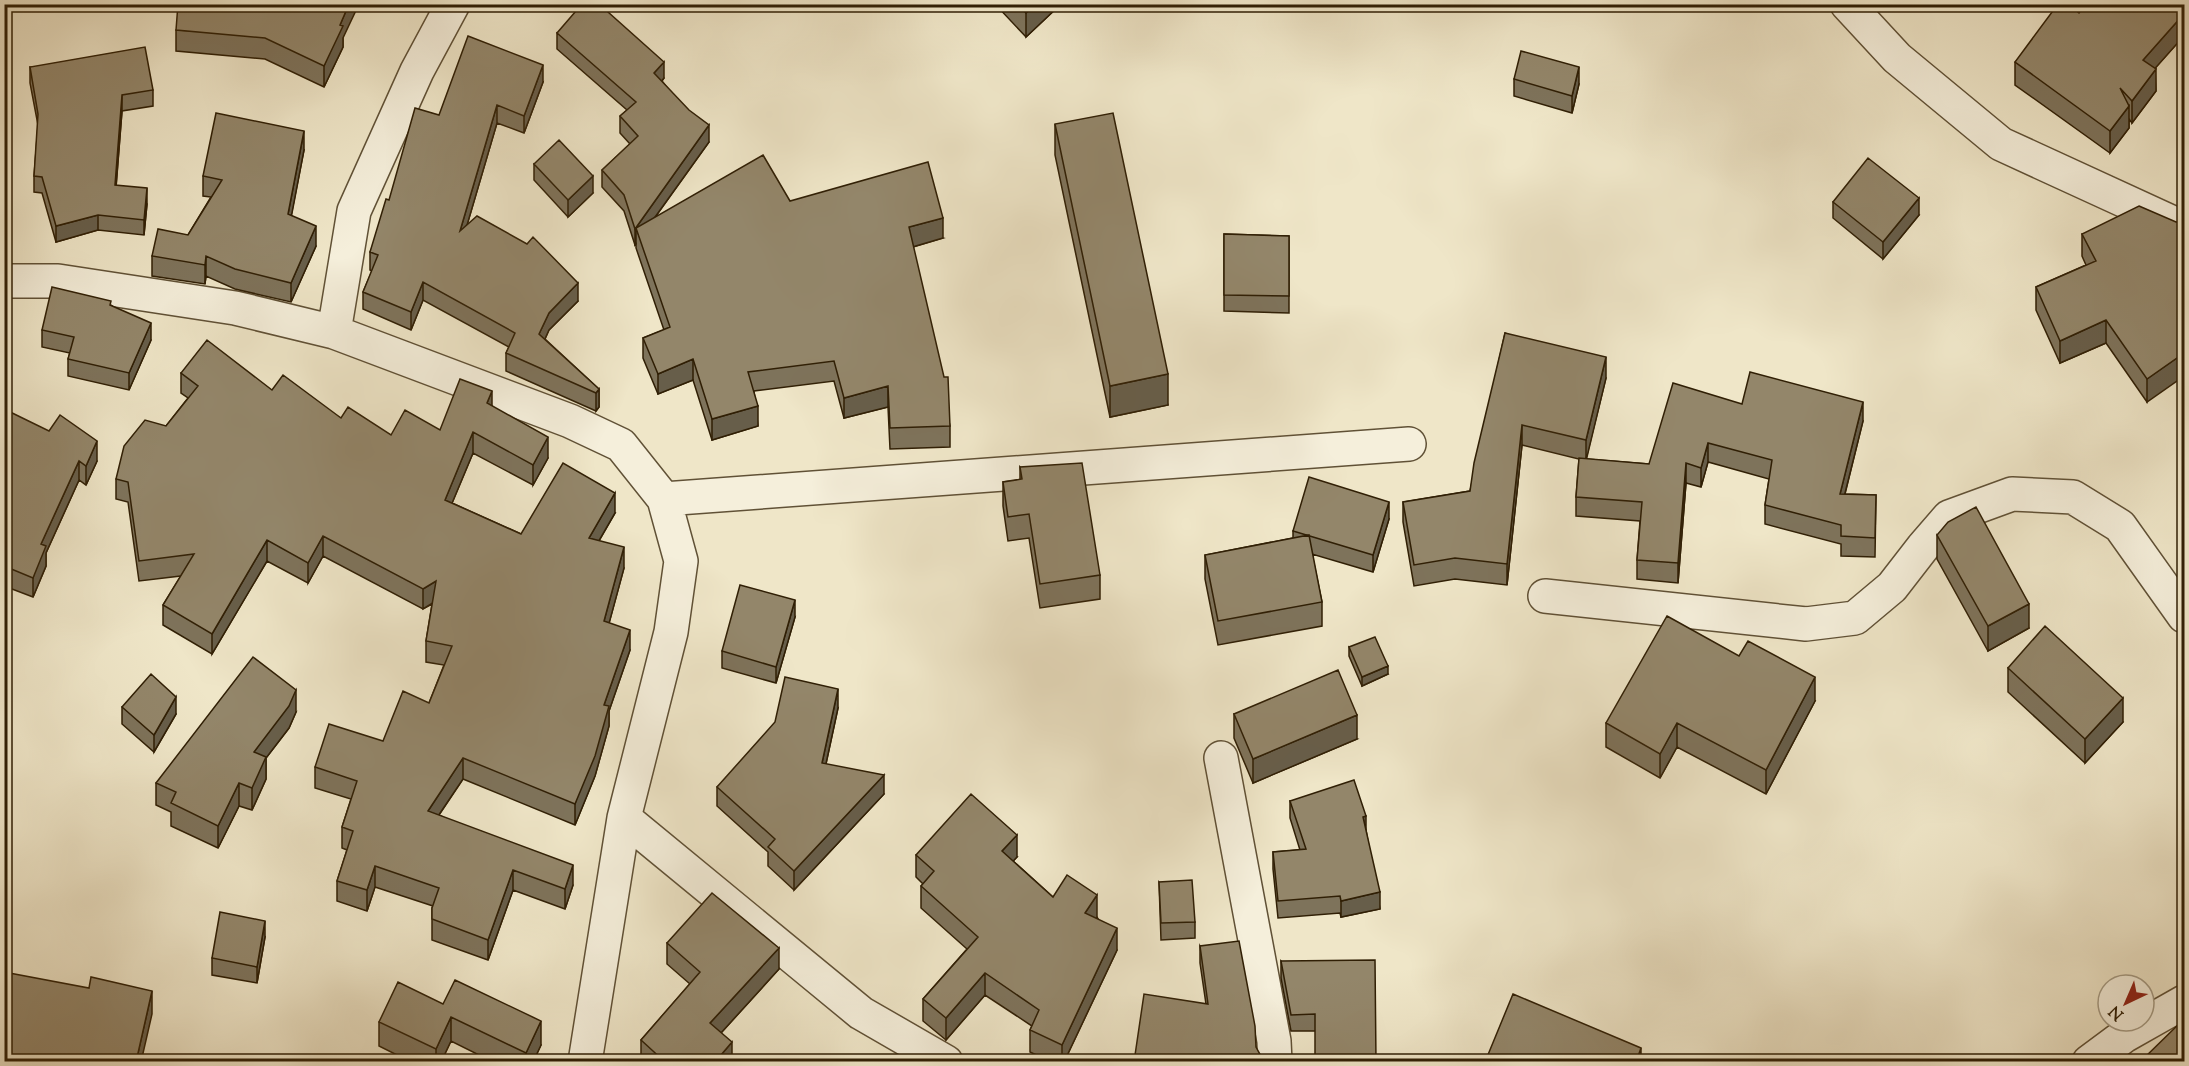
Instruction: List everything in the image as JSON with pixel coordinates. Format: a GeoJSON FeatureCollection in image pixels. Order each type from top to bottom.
{"type":"FeatureCollection","features":[{"type":"Feature","properties":{"kind":"street"},"geometry":{"type":"LineString","coordinates":[[334,332],[354,211],[417,71],[453,4]]}},
{"type":"Feature","properties":{"kind":"street"},"geometry":{"type":"LineString","coordinates":[[1847,4],[1897,58],[2001,144],[2184,228]]}},
{"type":"Feature","properties":{"kind":"street"},"geometry":{"type":"LineString","coordinates":[[4,281],[58,281],[211,304],[334,332],[570,421],[621,445],[664,499],[681,561],[671,632],[624,818],[585,1062]]}},
{"type":"Feature","properties":{"kind":"street"},"geometry":{"type":"LineString","coordinates":[[664,499],[1410,444]]}},
{"type":"Feature","properties":{"kind":"street"},"geometry":{"type":"LineString","coordinates":[[1545,596],[1806,624],[1855,618],[1892,587],[1949,517],[2012,494],[2073,497],[2120,526],[2184,616]]}},
{"type":"Feature","properties":{"kind":"street"},"geometry":{"type":"LineString","coordinates":[[1221,758],[1274,1041],[1275,1062]]}},
{"type":"Feature","properties":{"kind":"street"},"geometry":{"type":"LineString","coordinates":[[624,818],[861,1014],[946,1062]]}},
{"type":"Feature","properties":{"kind":"street"},"geometry":{"type":"LineString","coordinates":[[2089,1062],[2124,1036],[2184,1002]]}},
{"type":"Feature","properties":{"kind":"building"},"geometry":{"type":"Polygon","coordinates":[[[178,4],[349,4],[340,25],[343,26],[324,66],[265,38],[176,30],[178,4]]]}},
{"type":"Feature","properties":{"kind":"building"},"geometry":{"type":"Polygon","coordinates":[[[582,4],[599,4],[664,62],[654,73],[689,110],[709,125],[635,229],[624,195],[602,170],[638,136],[620,116],[636,102],[557,33],[582,4]]]}},
{"type":"Feature","properties":{"kind":"building"},"geometry":{"type":"Polygon","coordinates":[[[1018,4],[1035,4],[1026,13],[1018,4]]]}},
{"type":"Feature","properties":{"kind":"building"},"geometry":{"type":"Polygon","coordinates":[[[2058,4],[2068,4],[2079,13],[2085,4],[2184,4],[2184,19],[2182,16],[2143,60],[2156,69],[2132,101],[2120,88],[2129,106],[2110,131],[2015,62],[2058,4]]]}},
{"type":"Feature","properties":{"kind":"building"},"geometry":{"type":"Polygon","coordinates":[[[468,36],[543,65],[524,116],[497,105],[460,231],[477,216],[527,244],[533,237],[578,283],[549,313],[539,334],[599,389],[596,393],[506,353],[515,333],[423,282],[411,312],[363,292],[378,255],[370,252],[386,199],[389,200],[415,108],[439,115],[468,36]]]}},
{"type":"Feature","properties":{"kind":"building"},"geometry":{"type":"Polygon","coordinates":[[[145,47],[153,90],[122,95],[115,185],[147,188],[144,220],[98,215],[56,226],[42,177],[34,176],[38,114],[30,67],[145,47]]]}},
{"type":"Feature","properties":{"kind":"building"},"geometry":{"type":"Polygon","coordinates":[[[1521,51],[1579,67],[1572,96],[1514,79],[1521,51]]]}},
{"type":"Feature","properties":{"kind":"building"},"geometry":{"type":"Polygon","coordinates":[[[216,113],[304,131],[288,214],[316,226],[291,283],[235,269],[206,256],[205,265],[152,256],[158,229],[188,235],[222,180],[203,176],[216,113]]]}},
{"type":"Feature","properties":{"kind":"building"},"geometry":{"type":"Polygon","coordinates":[[[1113,113],[1168,374],[1110,386],[1055,124],[1113,113]]]}},
{"type":"Feature","properties":{"kind":"building"},"geometry":{"type":"Polygon","coordinates":[[[559,140],[593,176],[568,200],[534,164],[559,140]]]}},
{"type":"Feature","properties":{"kind":"building"},"geometry":{"type":"Polygon","coordinates":[[[763,155],[790,201],[928,162],[943,218],[909,227],[944,377],[948,377],[950,426],[890,428],[888,386],[844,398],[834,361],[748,372],[758,406],[712,419],[693,359],[658,374],[643,338],[670,327],[636,228],[763,155]]]}},
{"type":"Feature","properties":{"kind":"building"},"geometry":{"type":"Polygon","coordinates":[[[1868,158],[1919,198],[1883,242],[1833,202],[1868,158]]]}},
{"type":"Feature","properties":{"kind":"building"},"geometry":{"type":"Polygon","coordinates":[[[2139,206],[2176,222],[2184,223],[2184,353],[2147,379],[2106,320],[2060,341],[2036,287],[2096,261],[2082,234],[2139,206]]]}},
{"type":"Feature","properties":{"kind":"building"},"geometry":{"type":"Polygon","coordinates":[[[1224,234],[1289,236],[1289,296],[1224,295],[1224,234]]]}},
{"type":"Feature","properties":{"kind":"building"},"geometry":{"type":"Polygon","coordinates":[[[52,287],[111,301],[110,305],[151,323],[129,373],[68,359],[74,337],[42,330],[52,287]]]}},
{"type":"Feature","properties":{"kind":"building"},"geometry":{"type":"Polygon","coordinates":[[[1505,333],[1606,357],[1586,440],[1522,425],[1507,564],[1455,558],[1414,565],[1403,502],[1470,491],[1474,463],[1505,333]]]}},
{"type":"Feature","properties":{"kind":"building"},"geometry":{"type":"Polygon","coordinates":[[[207,340],[272,390],[283,375],[341,418],[348,407],[391,435],[405,410],[440,430],[460,379],[492,391],[487,403],[548,437],[533,465],[473,432],[445,500],[521,534],[563,463],[615,493],[589,538],[624,547],[604,621],[630,630],[604,705],[609,706],[595,756],[575,804],[463,758],[428,811],[573,865],[565,889],[513,870],[488,940],[432,919],[432,908],[439,888],[375,866],[367,890],[337,881],[353,831],[342,827],[357,781],[315,767],[329,724],[383,741],[403,691],[429,703],[452,646],[426,641],[436,581],[423,589],[323,536],[308,563],[267,540],[212,634],[163,605],[194,554],[139,561],[128,482],[116,479],[124,446],[145,420],[166,426],[198,386],[181,373],[207,340]]]}},
{"type":"Feature","properties":{"kind":"building"},"geometry":{"type":"Polygon","coordinates":[[[1750,372],[1863,402],[1840,494],[1876,495],[1875,538],[1841,536],[1841,525],[1765,505],[1772,460],[1708,443],[1701,468],[1686,463],[1678,563],[1637,560],[1642,502],[1576,497],[1579,458],[1649,464],[1673,383],[1742,404],[1750,372]]]}},
{"type":"Feature","properties":{"kind":"building"},"geometry":{"type":"Polygon","coordinates":[[[4,409],[49,431],[60,415],[97,441],[86,466],[79,461],[41,544],[46,546],[33,578],[4,566],[4,409]]]}},
{"type":"Feature","properties":{"kind":"building"},"geometry":{"type":"Polygon","coordinates":[[[1082,463],[1100,575],[1040,584],[1029,514],[1008,517],[1003,482],[1022,479],[1020,467],[1082,463]]]}},
{"type":"Feature","properties":{"kind":"building"},"geometry":{"type":"Polygon","coordinates":[[[1309,477],[1389,502],[1373,555],[1293,531],[1309,477]]]}},
{"type":"Feature","properties":{"kind":"building"},"geometry":{"type":"Polygon","coordinates":[[[1976,507],[2029,604],[1988,626],[1937,535],[1948,522],[1976,507]]]}},
{"type":"Feature","properties":{"kind":"building"},"geometry":{"type":"Polygon","coordinates":[[[1309,535],[1322,602],[1218,621],[1205,555],[1309,535]]]}},
{"type":"Feature","properties":{"kind":"building"},"geometry":{"type":"Polygon","coordinates":[[[740,585],[795,600],[776,667],[722,651],[740,585]]]}},
{"type":"Feature","properties":{"kind":"building"},"geometry":{"type":"Polygon","coordinates":[[[1667,616],[1739,656],[1748,641],[1815,677],[1766,770],[1677,723],[1660,754],[1606,723],[1667,616]]]}},
{"type":"Feature","properties":{"kind":"building"},"geometry":{"type":"Polygon","coordinates":[[[2045,626],[2123,698],[2085,739],[2008,668],[2045,626]]]}},
{"type":"Feature","properties":{"kind":"building"},"geometry":{"type":"Polygon","coordinates":[[[1375,637],[1388,666],[1362,677],[1349,647],[1375,637]]]}},
{"type":"Feature","properties":{"kind":"building"},"geometry":{"type":"Polygon","coordinates":[[[253,657],[296,690],[289,706],[254,752],[266,757],[252,788],[239,783],[218,826],[171,803],[176,792],[156,783],[253,657]]]}},
{"type":"Feature","properties":{"kind":"building"},"geometry":{"type":"Polygon","coordinates":[[[1338,670],[1357,715],[1253,759],[1234,714],[1338,670]]]}},
{"type":"Feature","properties":{"kind":"building"},"geometry":{"type":"Polygon","coordinates":[[[151,674],[176,697],[154,735],[122,707],[151,674]]]}},
{"type":"Feature","properties":{"kind":"building"},"geometry":{"type":"Polygon","coordinates":[[[785,677],[838,689],[822,763],[884,775],[794,871],[768,847],[775,839],[717,787],[775,722],[785,677]]]}},
{"type":"Feature","properties":{"kind":"building"},"geometry":{"type":"Polygon","coordinates":[[[1354,780],[1366,816],[1363,817],[1380,892],[1341,901],[1340,896],[1278,901],[1273,852],[1306,849],[1290,801],[1354,780]]]}},
{"type":"Feature","properties":{"kind":"building"},"geometry":{"type":"Polygon","coordinates":[[[971,794],[1017,835],[1002,851],[1053,897],[1067,875],[1097,895],[1085,913],[1117,928],[1062,1045],[1030,1030],[1039,1010],[985,973],[946,1018],[923,999],[978,937],[921,886],[934,871],[916,855],[971,794]]]}},
{"type":"Feature","properties":{"kind":"building"},"geometry":{"type":"Polygon","coordinates":[[[1192,880],[1195,922],[1161,923],[1159,882],[1192,880]]]}},
{"type":"Feature","properties":{"kind":"building"},"geometry":{"type":"Polygon","coordinates":[[[712,893],[779,948],[710,1023],[732,1042],[715,1062],[665,1062],[641,1040],[700,972],[667,943],[712,893]]]}},
{"type":"Feature","properties":{"kind":"building"},"geometry":{"type":"Polygon","coordinates":[[[220,912],[265,921],[257,967],[212,958],[220,912]]]}},
{"type":"Feature","properties":{"kind":"building"},"geometry":{"type":"Polygon","coordinates":[[[1239,941],[1255,1026],[1256,1047],[1262,1062],[1134,1062],[1144,994],[1208,1004],[1200,946],[1239,941]]]}},
{"type":"Feature","properties":{"kind":"building"},"geometry":{"type":"Polygon","coordinates":[[[1375,960],[1376,1062],[1315,1062],[1315,1014],[1291,1015],[1281,961],[1375,960]]]}},
{"type":"Feature","properties":{"kind":"building"},"geometry":{"type":"Polygon","coordinates":[[[4,972],[89,988],[91,977],[152,991],[136,1062],[4,1062],[4,972]]]}},
{"type":"Feature","properties":{"kind":"building"},"geometry":{"type":"Polygon","coordinates":[[[455,980],[541,1021],[526,1053],[451,1017],[436,1049],[379,1022],[398,982],[443,1004],[455,980]]]}},
{"type":"Feature","properties":{"kind":"building"},"geometry":{"type":"Polygon","coordinates":[[[1513,994],[1641,1048],[1636,1062],[1485,1062],[1513,994]]]}},
{"type":"Feature","properties":{"kind":"building"},"geometry":{"type":"Polygon","coordinates":[[[2184,1019],[2184,1062],[2140,1062],[2184,1019]]]}}]}
